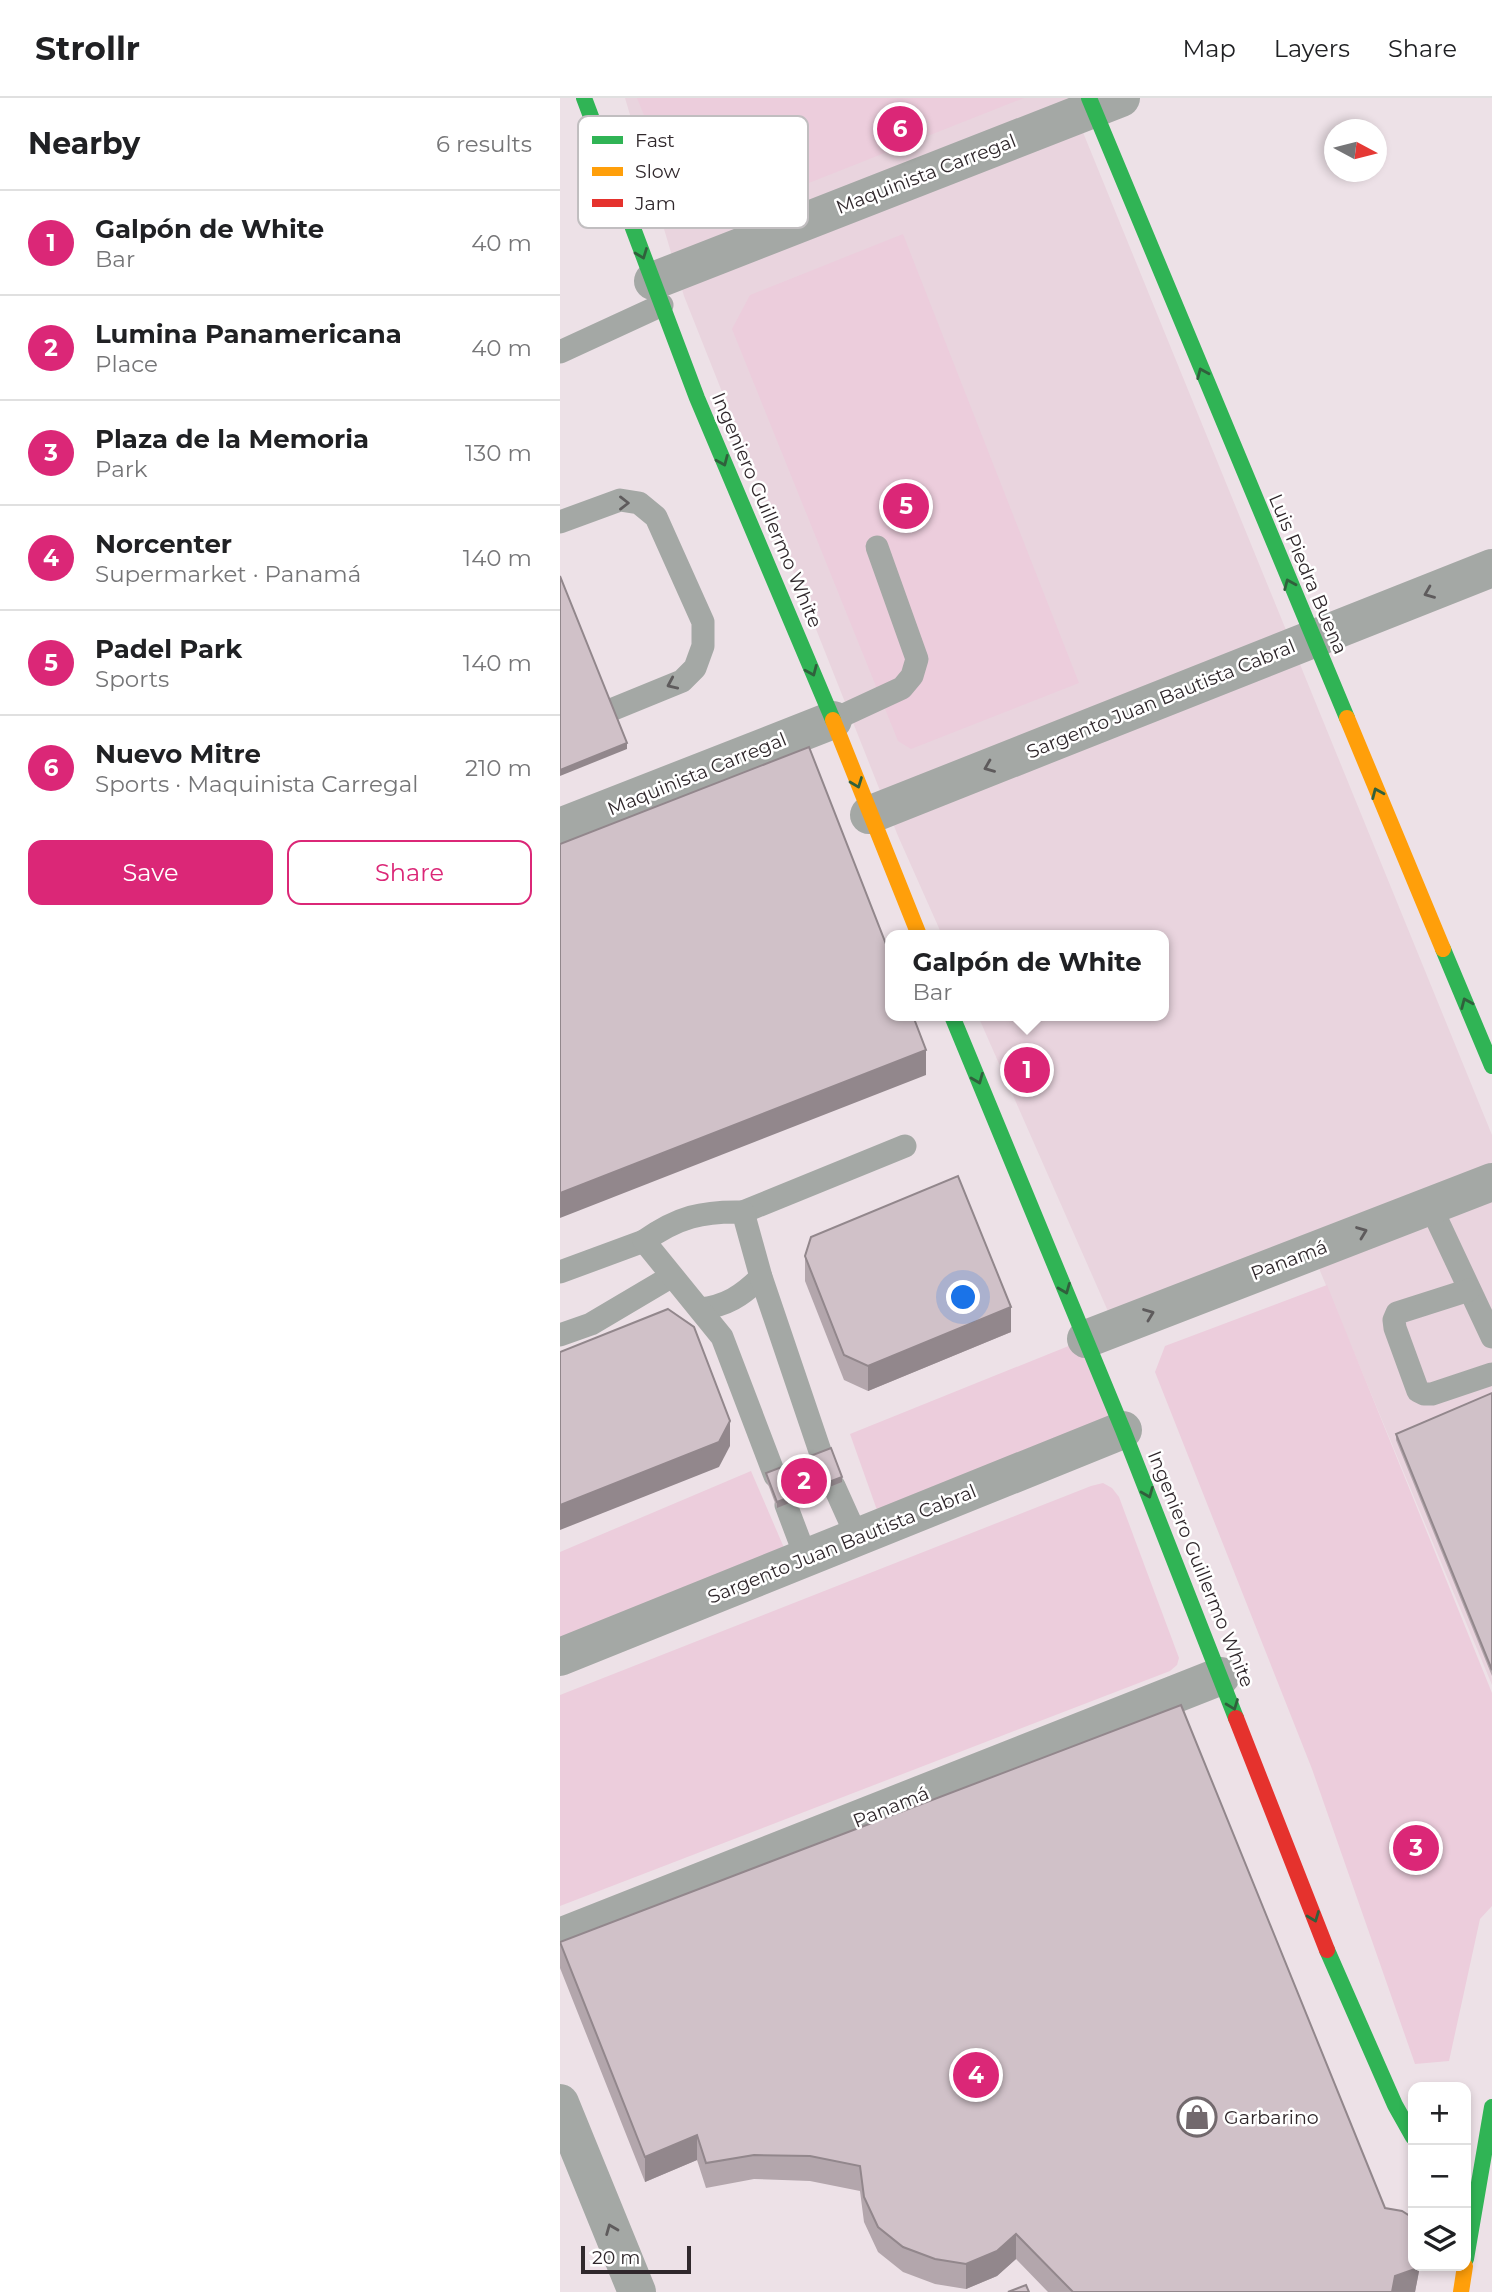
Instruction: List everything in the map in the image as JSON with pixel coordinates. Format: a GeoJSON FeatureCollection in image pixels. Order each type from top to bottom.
{"type":"FeatureCollection","features":[{"type":"Feature","properties":{"kind":"street","name":"Ingeniero Guillermo White"},"geometry":{"type":"LineString","coordinates":[[584,98],[591,116]]}},
{"type":"Feature","properties":{"kind":"street","name":"Maquinista Carregal"},"geometry":{"type":"LineString","coordinates":[[657,293],[1101,102]]}},
{"type":"Feature","properties":{"kind":"street","name":"Luis Piedra Buena"},"geometry":{"type":"LineString","coordinates":[[1101,102],[1312,639],[1492,1066]]}},
{"type":"Feature","properties":{"kind":"street","name":"Ingeniero Guillermo White"},"geometry":{"type":"LineString","coordinates":[[633,228],[697,398],[833,720],[917,930]]}},
{"type":"Feature","properties":{"kind":"street","name":"Sargento Juan Bautista Cabral"},"geometry":{"type":"LineString","coordinates":[[869,815],[1492,568]]}},
{"type":"Feature","properties":{"kind":"street","name":"Maquinista Carregal"},"geometry":{"type":"LineString","coordinates":[[560,827],[833,720]]}},
{"type":"Feature","properties":{"kind":"street","name":"Ingeniero Guillermo White"},"geometry":{"type":"LineString","coordinates":[[954,1021],[1123,1430],[1337,1975],[1408,2128]]}},
{"type":"Feature","properties":{"kind":"street","name":"Panamá"},"geometry":{"type":"LineString","coordinates":[[1086,1339],[1492,1182]]}},
{"type":"Feature","properties":{"kind":"street","name":"Sargento Juan Bautista Cabral"},"geometry":{"type":"LineString","coordinates":[[560,1657],[1123,1430]]}},
{"type":"Feature","properties":{"kind":"street","name":"Panamá"},"geometry":{"type":"LineString","coordinates":[[560,1937],[1221,1676]]}},
{"type":"Feature","properties":{"kind":"street"},"geometry":{"type":"LineString","coordinates":[[560,2104],[637,2292]]}},
{"type":"Feature","properties":{"kind":"street"},"geometry":{"type":"LineString","coordinates":[[1471,2217],[1492,2107]]}},
{"type":"Feature","properties":{"kind":"street"},"geometry":{"type":"LineString","coordinates":[[1461,2292],[1464,2271]]}},
{"type":"Feature","properties":{"kind":"lane"},"geometry":{"type":"LineString","coordinates":[[560,352],[657,293]]}},
{"type":"Feature","properties":{"kind":"lane"},"geometry":{"type":"LineString","coordinates":[[560,522],[620,500],[639,503],[656,517],[703,622],[703,646],[695,667],[682,681],[611,710]]}},
{"type":"Feature","properties":{"kind":"lane"},"geometry":{"type":"LineString","coordinates":[[833,720],[902,688],[912,676],[917,659],[877,547]]}},
{"type":"Feature","properties":{"kind":"lane"},"geometry":{"type":"LineString","coordinates":[[560,1272],[645,1241],[688,1216],[716,1211],[743,1212],[905,1146]]}},
{"type":"Feature","properties":{"kind":"lane"},"geometry":{"type":"LineString","coordinates":[[1430,1205],[1492,1336]]}},
{"type":"Feature","properties":{"kind":"lane"},"geometry":{"type":"LineString","coordinates":[[743,1212],[761,1278],[822,1457]]}},
{"type":"Feature","properties":{"kind":"lane"},"geometry":{"type":"LineString","coordinates":[[645,1241],[722,1337],[775,1476]]}},
{"type":"Feature","properties":{"kind":"lane"},"geometry":{"type":"LineString","coordinates":[[560,1335],[591,1324],[672,1276]]}},
{"type":"Feature","properties":{"kind":"lane"},"geometry":{"type":"LineString","coordinates":[[700,1309],[733,1301],[761,1278]]}},
{"type":"Feature","properties":{"kind":"lane"},"geometry":{"type":"LineString","coordinates":[[1469,1290],[1397,1313],[1395,1328],[1418,1391],[1424,1394],[1432,1394],[1492,1374]]}},
{"type":"Feature","properties":{"kind":"lane"},"geometry":{"type":"LineString","coordinates":[[834,1486],[857,1537]]}},
{"type":"Feature","properties":{"kind":"lane"},"geometry":{"type":"LineString","coordinates":[[786,1504],[806,1558]]}},
{"type":"Feature","properties":{"kind":"shaded area"},"geometry":{"type":"Polygon","coordinates":[[[625,98],[1069,98],[1492,1135],[1492,1685],[1318,1266],[1122,1343],[980,1021],[1169,1021],[1169,930],[940,930],[898,836],[684,296],[664,228],[808,228],[808,116],[630,116],[625,98]]]}},
{"type":"Feature","properties":{"kind":"shaded area"},"geometry":{"type":"Polygon","coordinates":[[[637,98],[1024,98],[808,183],[808,116],[644,116],[637,98]]]}},
{"type":"Feature","properties":{"kind":"shaded area"},"geometry":{"type":"Polygon","coordinates":[[[903,234],[1079,683],[911,749],[898,741],[732,329],[750,295],[903,234]]]}},
{"type":"Feature","properties":{"kind":"shaded area"},"geometry":{"type":"Polygon","coordinates":[[[1327,1285],[1492,1693],[1492,1906],[1480,1919],[1449,2061],[1415,2064],[1312,1769],[1155,1372],[1165,1346],[1327,1285]]]}},
{"type":"Feature","properties":{"kind":"shaded area"},"geometry":{"type":"Polygon","coordinates":[[[1086,1339],[1123,1430],[883,1527],[850,1434],[1086,1339]]]}},
{"type":"Feature","properties":{"kind":"shaded area"},"geometry":{"type":"Polygon","coordinates":[[[751,1471],[791,1564],[560,1657],[560,1552],[751,1471]]]}},
{"type":"Feature","properties":{"kind":"shaded area"},"geometry":{"type":"Polygon","coordinates":[[[1103,1483],[1112,1488],[1119,1497],[1179,1658],[1177,1665],[1170,1671],[560,1906],[560,1695],[1103,1483]]]}},
{"type":"Feature","properties":{"kind":"building"},"geometry":{"type":"Polygon","coordinates":[[[560,576],[627,743],[560,770],[560,576]]]}},
{"type":"Feature","properties":{"kind":"building"},"geometry":{"type":"Polygon","coordinates":[[[809,747],[885,942],[885,1021],[915,1021],[926,1050],[560,1193],[560,844],[809,747]]]}},
{"type":"Feature","properties":{"kind":"building"},"geometry":{"type":"Polygon","coordinates":[[[958,1176],[1011,1307],[868,1366],[844,1355],[805,1256],[811,1237],[958,1176]]]}},
{"type":"Feature","properties":{"kind":"building"},"geometry":{"type":"Polygon","coordinates":[[[668,1309],[694,1327],[730,1421],[719,1442],[560,1505],[560,1352],[668,1309]]]}},
{"type":"Feature","properties":{"kind":"building"},"geometry":{"type":"Polygon","coordinates":[[[1492,1393],[1492,1670],[1396,1434],[1492,1393]]]}},
{"type":"Feature","properties":{"kind":"building"},"geometry":{"type":"Polygon","coordinates":[[[831,1448],[842,1477],[777,1502],[766,1473],[831,1448]]]}},
{"type":"Feature","properties":{"kind":"building"},"geometry":{"type":"Polygon","coordinates":[[[1181,1705],[1385,2208],[1408,2215],[1409,2271],[1395,2276],[1392,2292],[1073,2292],[1016,2234],[997,2251],[966,2264],[935,2259],[903,2247],[878,2227],[864,2197],[860,2166],[810,2156],[754,2155],[706,2163],[697,2135],[645,2157],[560,1942],[1181,1705]]]}},
{"type":"Feature","properties":{"kind":"building"},"geometry":{"type":"Polygon","coordinates":[[[1026,2285],[1029,2292],[1008,2292],[1026,2285]]]}},
{"type":"Feature","properties":{"kind":"traffic: fast"},"geometry":{"type":"LineString","coordinates":[[584,98],[591,116]]}},
{"type":"Feature","properties":{"kind":"traffic: fast"},"geometry":{"type":"LineString","coordinates":[[1089,98],[1347,718]]}},
{"type":"Feature","properties":{"kind":"traffic: fast"},"geometry":{"type":"LineString","coordinates":[[633,228],[697,398],[833,720]]}},
{"type":"Feature","properties":{"kind":"traffic: fast"},"geometry":{"type":"LineString","coordinates":[[1443,949],[1492,1066]]}},
{"type":"Feature","properties":{"kind":"traffic: fast"},"geometry":{"type":"LineString","coordinates":[[954,1021],[1123,1430],[1236,1718]]}},
{"type":"Feature","properties":{"kind":"traffic: fast"},"geometry":{"type":"LineString","coordinates":[[1327,1950],[1395,2105],[1408,2128]]}},
{"type":"Feature","properties":{"kind":"traffic: fast"},"geometry":{"type":"LineString","coordinates":[[1471,2230],[1492,2107]]}},
{"type":"Feature","properties":{"kind":"traffic: slow"},"geometry":{"type":"LineString","coordinates":[[1347,718],[1443,949]]}},
{"type":"Feature","properties":{"kind":"traffic: slow"},"geometry":{"type":"LineString","coordinates":[[833,720],[917,930]]}},
{"type":"Feature","properties":{"kind":"traffic: slow"},"geometry":{"type":"LineString","coordinates":[[1461,2292],[1464,2271]]}},
{"type":"Feature","properties":{"kind":"traffic: jam"},"geometry":{"type":"LineString","coordinates":[[1236,1718],[1327,1950]]}},
{"type":"Feature","properties":{"kind":"place","name":"Nuevo Mitre"},"geometry":{"type":"Point","coordinates":[900,129]}},
{"type":"Feature","properties":{"kind":"place","name":"Padel Park"},"geometry":{"type":"Point","coordinates":[906,506]}},
{"type":"Feature","properties":{"kind":"place","name":"Galpón de White"},"geometry":{"type":"Point","coordinates":[1027,1070]}},
{"type":"Feature","properties":{"kind":"place","name":"Lumina Panamericana"},"geometry":{"type":"Point","coordinates":[804,1481]}},
{"type":"Feature","properties":{"kind":"place","name":"Plaza de la Memoria"},"geometry":{"type":"Point","coordinates":[1416,1848]}},
{"type":"Feature","properties":{"kind":"place","name":"Norcenter"},"geometry":{"type":"Point","coordinates":[976,2075]}},
{"type":"Feature","properties":{"kind":"place","name":"Garbarino"},"geometry":{"type":"Point","coordinates":[1197,2117]}}]}
